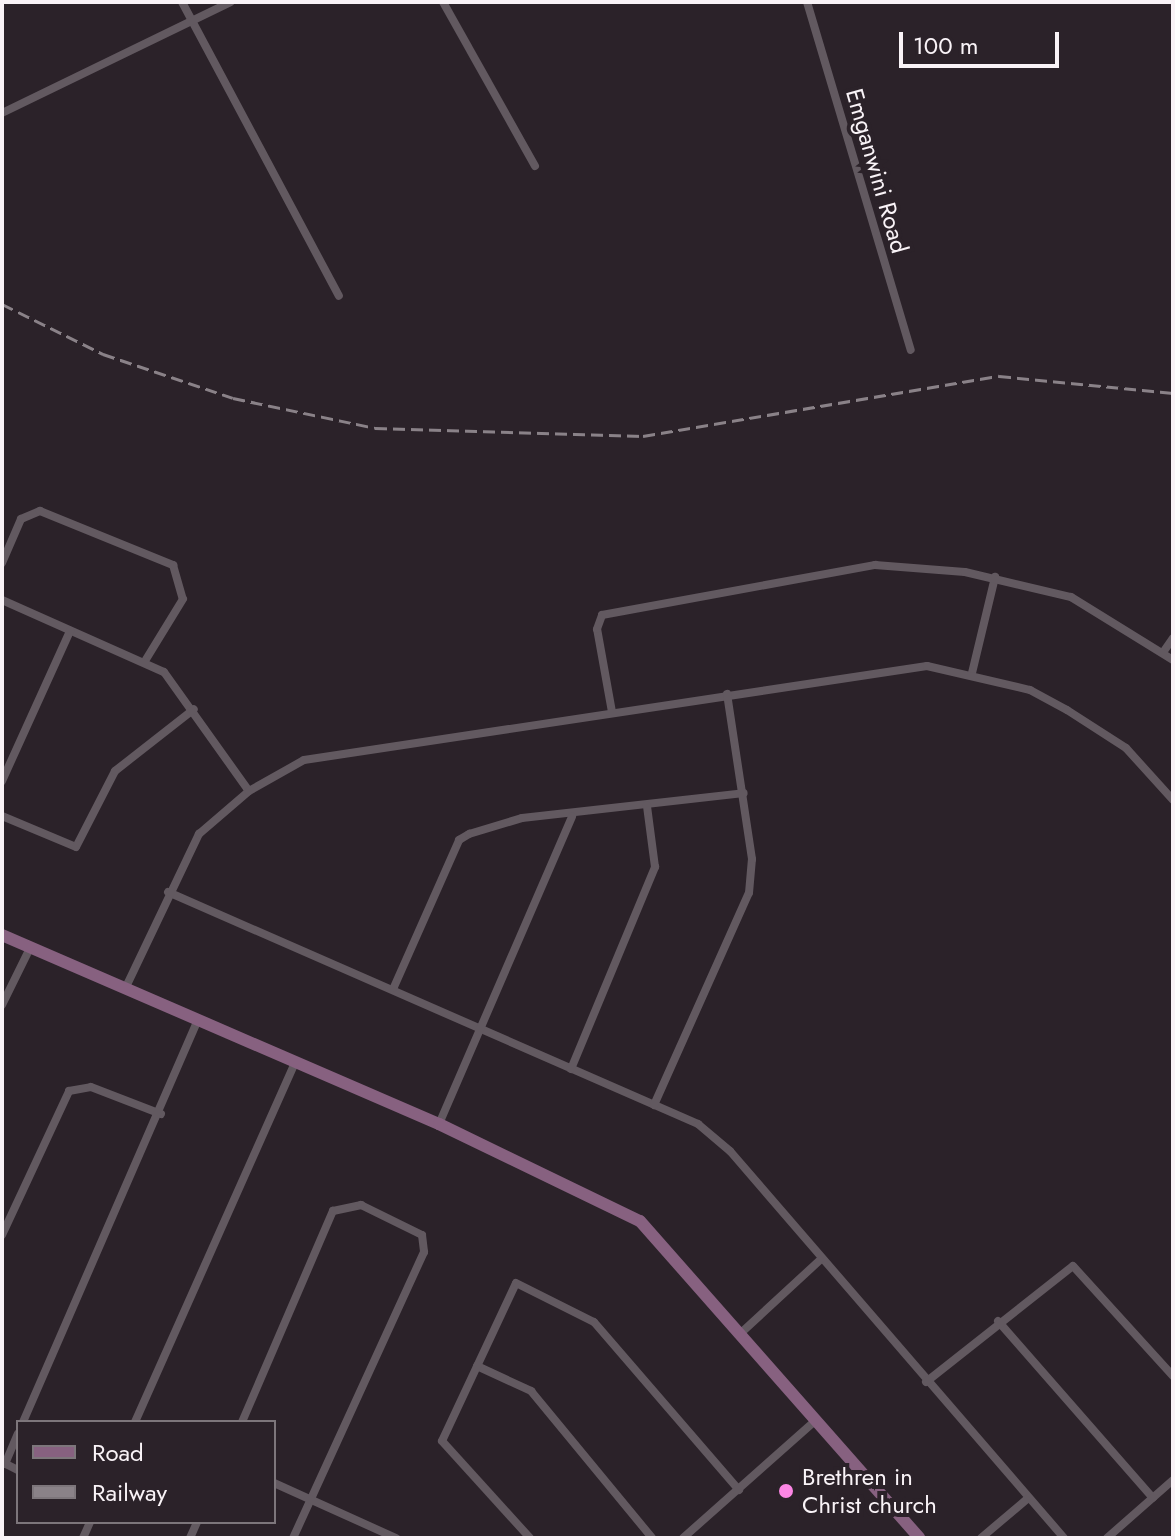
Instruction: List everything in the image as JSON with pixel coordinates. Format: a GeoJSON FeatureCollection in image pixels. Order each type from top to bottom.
{"type":"FeatureCollection","features":[{"type":"Feature","properties":{"kind":"street"},"geometry":{"type":"LineString","coordinates":[[182,2],[339,296]]}},
{"type":"Feature","properties":{"kind":"street"},"geometry":{"type":"LineString","coordinates":[[2,113],[231,2]]}},
{"type":"Feature","properties":{"kind":"street"},"geometry":{"type":"LineString","coordinates":[[443,2],[535,166]]}},
{"type":"Feature","properties":{"kind":"street","name":"Emganwini Road"},"geometry":{"type":"LineString","coordinates":[[807,2],[911,350]]}},
{"type":"Feature","properties":{"kind":"street"},"geometry":{"type":"LineString","coordinates":[[2,563],[21,519],[40,511],[173,565],[183,599],[145,661]]}},
{"type":"Feature","properties":{"kind":"street"},"geometry":{"type":"LineString","coordinates":[[612,712],[597,629],[610,611],[875,565],[995,577],[1080,601],[1164,651],[1173,660]]}},
{"type":"Feature","properties":{"kind":"street"},"geometry":{"type":"LineString","coordinates":[[972,673],[995,577]]}},
{"type":"Feature","properties":{"kind":"street"},"geometry":{"type":"LineString","coordinates":[[2,600],[164,672],[194,709],[249,791]]}},
{"type":"Feature","properties":{"kind":"street"},"geometry":{"type":"LineString","coordinates":[[2,781],[70,631]]}},
{"type":"Feature","properties":{"kind":"street"},"geometry":{"type":"LineString","coordinates":[[1164,651],[1173,638]]}},
{"type":"Feature","properties":{"kind":"street"},"geometry":{"type":"LineString","coordinates":[[125,989],[168,892],[199,834],[249,791],[304,760],[904,666],[972,673],[1030,690],[1089,724],[1148,767],[1173,800]]}},
{"type":"Feature","properties":{"kind":"street"},"geometry":{"type":"LineString","coordinates":[[654,1105],[749,893],[744,793],[727,694]]}},
{"type":"Feature","properties":{"kind":"street"},"geometry":{"type":"LineString","coordinates":[[2,816],[76,847],[115,771],[194,709]]}},
{"type":"Feature","properties":{"kind":"street"},"geometry":{"type":"LineString","coordinates":[[394,987],[459,840],[522,818],[572,817],[744,793]]}},
{"type":"Feature","properties":{"kind":"street"},"geometry":{"type":"LineString","coordinates":[[571,1069],[655,867],[647,806]]}},
{"type":"Feature","properties":{"kind":"street"},"geometry":{"type":"LineString","coordinates":[[439,1124],[572,817]]}},
{"type":"Feature","properties":{"kind":"street"},"geometry":{"type":"LineString","coordinates":[[168,892],[394,987],[698,1124],[730,1151],[1026,1500],[1064,1538]]}},
{"type":"Feature","properties":{"kind":"street"},"geometry":{"type":"LineString","coordinates":[[2,935],[439,1124],[640,1221],[742,1332],[815,1421],[919,1538]]}},
{"type":"Feature","properties":{"kind":"street"},"geometry":{"type":"LineString","coordinates":[[2,1005],[30,948]]}},
{"type":"Feature","properties":{"kind":"street"},"geometry":{"type":"LineString","coordinates":[[24,1420],[161,1114],[198,1020]]}},
{"type":"Feature","properties":{"kind":"street"},"geometry":{"type":"LineString","coordinates":[[136,1420],[295,1062]]}},
{"type":"Feature","properties":{"kind":"street"},"geometry":{"type":"LineString","coordinates":[[2,1235],[69,1091],[91,1087],[161,1114]]}},
{"type":"Feature","properties":{"kind":"street"},"geometry":{"type":"LineString","coordinates":[[243,1420],[337,1207],[361,1205],[422,1235],[424,1252],[293,1538]]}},
{"type":"Feature","properties":{"kind":"street"},"geometry":{"type":"LineString","coordinates":[[742,1332],[820,1260]]}},
{"type":"Feature","properties":{"kind":"street"},"geometry":{"type":"LineString","coordinates":[[926,1382],[1063,1269],[1078,1267],[1173,1376]]}},
{"type":"Feature","properties":{"kind":"street"},"geometry":{"type":"LineString","coordinates":[[530,1538],[443,1449],[510,1286],[530,1284],[594,1322],[739,1490]]}},
{"type":"Feature","properties":{"kind":"street"},"geometry":{"type":"LineString","coordinates":[[998,1321],[1153,1498]]}},
{"type":"Feature","properties":{"kind":"street"},"geometry":{"type":"LineString","coordinates":[[477,1366],[531,1391],[652,1538]]}},
{"type":"Feature","properties":{"kind":"street"},"geometry":{"type":"LineString","coordinates":[[683,1538],[815,1421]]}},
{"type":"Feature","properties":{"kind":"street"},"geometry":{"type":"LineString","coordinates":[[4,1463],[16,1438]]}},
{"type":"Feature","properties":{"kind":"street"},"geometry":{"type":"LineString","coordinates":[[1107,1538],[1173,1480]]}},
{"type":"Feature","properties":{"kind":"street"},"geometry":{"type":"LineString","coordinates":[[276,1484],[396,1538]]}},
{"type":"Feature","properties":{"kind":"street"},"geometry":{"type":"LineString","coordinates":[[981,1538],[1026,1500]]}},
{"type":"Feature","properties":{"kind":"railway"},"geometry":{"type":"LineString","coordinates":[[2,304],[103,354],[233,398],[375,428],[643,436],[999,376],[1173,393]]}},
{"type":"Feature","properties":{"kind":"place","name":"Brethren in Christ church"},"geometry":{"type":"Point","coordinates":[786,1491]}}]}
